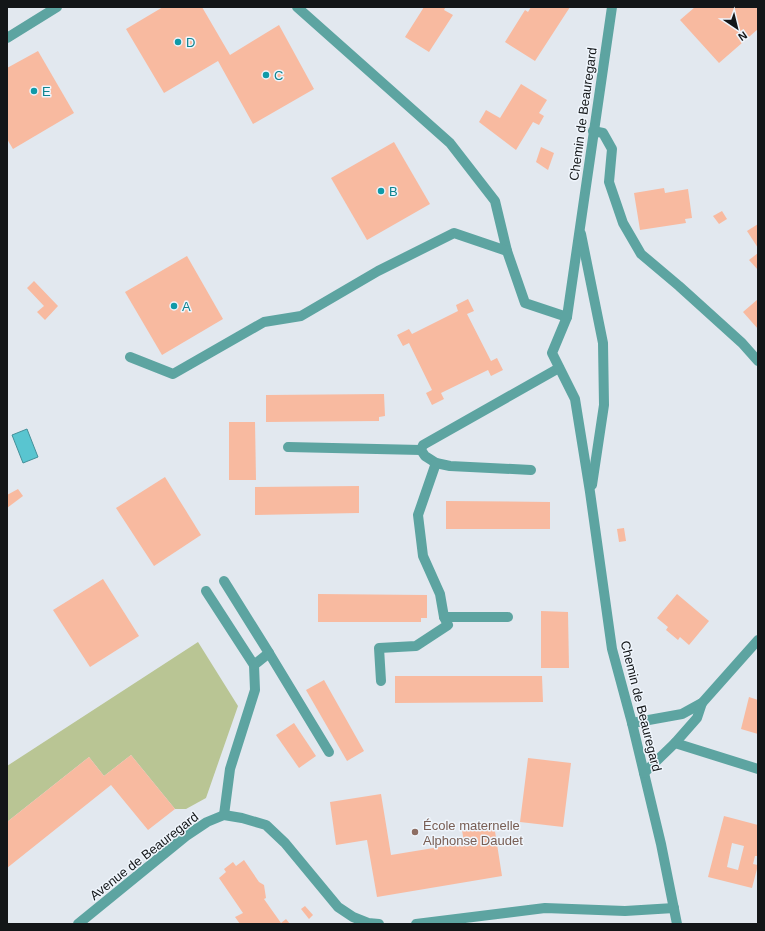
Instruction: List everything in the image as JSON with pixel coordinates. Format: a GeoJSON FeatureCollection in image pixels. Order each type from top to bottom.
{"type":"FeatureCollection","features":[{"type":"Feature","properties":{"kind":"street"},"geometry":{"type":"LineString","coordinates":[[7,38],[57,7]]}},
{"type":"Feature","properties":{"kind":"street"},"geometry":{"type":"LineString","coordinates":[[297,7],[450,143],[495,201],[507,251],[526,303],[566,317]]}},
{"type":"Feature","properties":{"kind":"street","name":"Chemin de Beauregard"},"geometry":{"type":"LineString","coordinates":[[612,7],[566,317],[552,353],[575,399],[590,492],[612,649],[632,723],[661,844],[677,924]]}},
{"type":"Feature","properties":{"kind":"street"},"geometry":{"type":"LineString","coordinates":[[593,131],[603,133],[612,149],[609,182],[623,223],[641,254],[691,296],[742,343],[758,361]]}},
{"type":"Feature","properties":{"kind":"street","name":"Chemin de Beauregard"},"geometry":{"type":"LineString","coordinates":[[580,225],[603,343],[604,405],[590,492]]}},
{"type":"Feature","properties":{"kind":"street"},"geometry":{"type":"LineString","coordinates":[[130,357],[173,374],[264,322],[301,316],[378,271],[454,233],[507,251]]}},
{"type":"Feature","properties":{"kind":"street"},"geometry":{"type":"LineString","coordinates":[[421,450],[423,445],[559,368]]}},
{"type":"Feature","properties":{"kind":"street"},"geometry":{"type":"LineString","coordinates":[[288,447],[421,450]]}},
{"type":"Feature","properties":{"kind":"street"},"geometry":{"type":"LineString","coordinates":[[421,450],[425,456],[436,463],[450,466],[531,470]]}},
{"type":"Feature","properties":{"kind":"street"},"geometry":{"type":"LineString","coordinates":[[381,681],[379,648],[416,646],[448,625],[444,617],[440,594],[423,556],[418,515],[436,463]]}},
{"type":"Feature","properties":{"kind":"street"},"geometry":{"type":"LineString","coordinates":[[224,581],[329,752]]}},
{"type":"Feature","properties":{"kind":"street"},"geometry":{"type":"LineString","coordinates":[[206,591],[254,665],[255,690],[230,769],[224,815],[242,818],[266,825],[285,843],[338,907],[353,917],[368,923],[379,924]]}},
{"type":"Feature","properties":{"kind":"street"},"geometry":{"type":"LineString","coordinates":[[444,617],[508,617]]}},
{"type":"Feature","properties":{"kind":"street"},"geometry":{"type":"LineString","coordinates":[[632,723],[682,714],[702,703],[758,640]]}},
{"type":"Feature","properties":{"kind":"street"},"geometry":{"type":"LineString","coordinates":[[254,665],[269,653]]}},
{"type":"Feature","properties":{"kind":"street"},"geometry":{"type":"LineString","coordinates":[[644,774],[675,743],[697,718],[702,703]]}},
{"type":"Feature","properties":{"kind":"street"},"geometry":{"type":"LineString","coordinates":[[675,743],[758,769]]}},
{"type":"Feature","properties":{"kind":"street","name":"Avenue de Beauregard"},"geometry":{"type":"LineString","coordinates":[[78,924],[186,836],[207,822],[224,815]]}},
{"type":"Feature","properties":{"kind":"street"},"geometry":{"type":"LineString","coordinates":[[416,924],[545,908],[625,911],[674,908]]}},
{"type":"Feature","properties":{"kind":"green space"},"geometry":{"type":"Polygon","coordinates":[[[198,642],[238,706],[206,798],[186,809],[175,809],[131,755],[104,776],[89,757],[7,822],[7,766],[198,642]]]}},
{"type":"Feature","properties":{"kind":"water"},"geometry":{"type":"Polygon","coordinates":[[[27,429],[38,457],[23,463],[12,435],[27,429]]]}},
{"type":"Feature","properties":{"kind":"building"},"geometry":{"type":"Polygon","coordinates":[[[163,7],[202,7],[230,55],[279,25],[314,89],[253,124],[218,61],[164,93],[126,29],[163,7]]]}},
{"type":"Feature","properties":{"kind":"building"},"geometry":{"type":"Polygon","coordinates":[[[424,7],[443,7],[445,8],[444,10],[453,15],[429,52],[405,37],[424,7]]]}},
{"type":"Feature","properties":{"kind":"building"},"geometry":{"type":"Polygon","coordinates":[[[531,7],[570,7],[535,61],[505,42],[525,10],[528,12],[531,7]]]}},
{"type":"Feature","properties":{"kind":"building"},"geometry":{"type":"Polygon","coordinates":[[[695,7],[758,7],[758,29],[719,63],[680,20],[695,7]]]}},
{"type":"Feature","properties":{"kind":"building","name":"E"},"geometry":{"type":"Polygon","coordinates":[[[38,51],[74,113],[13,149],[7,139],[7,68],[38,51]]]}},
{"type":"Feature","properties":{"kind":"building"},"geometry":{"type":"Polygon","coordinates":[[[521,84],[547,100],[539,113],[544,116],[539,125],[533,122],[516,150],[479,122],[486,110],[500,118],[521,84]]]}},
{"type":"Feature","properties":{"kind":"building","name":"B"},"geometry":{"type":"Polygon","coordinates":[[[394,142],[430,204],[367,240],[331,178],[394,142]]]}},
{"type":"Feature","properties":{"kind":"building"},"geometry":{"type":"Polygon","coordinates":[[[541,147],[554,153],[548,170],[536,162],[541,147]]]}},
{"type":"Feature","properties":{"kind":"building"},"geometry":{"type":"Polygon","coordinates":[[[664,188],[665,193],[688,189],[692,218],[685,219],[686,223],[640,230],[634,193],[664,188]]]}},
{"type":"Feature","properties":{"kind":"building"},"geometry":{"type":"Polygon","coordinates":[[[722,211],[727,219],[719,224],[713,216],[722,211]]]}},
{"type":"Feature","properties":{"kind":"building"},"geometry":{"type":"Polygon","coordinates":[[[758,224],[758,248],[747,231],[758,224]]]}},
{"type":"Feature","properties":{"kind":"building"},"geometry":{"type":"Polygon","coordinates":[[[758,253],[758,270],[749,260],[758,253]]]}},
{"type":"Feature","properties":{"kind":"building","name":"A"},"geometry":{"type":"Polygon","coordinates":[[[187,256],[223,319],[162,355],[125,292],[187,256]]]}},
{"type":"Feature","properties":{"kind":"building"},"geometry":{"type":"Polygon","coordinates":[[[34,281],[58,306],[45,320],[37,312],[44,306],[27,288],[34,281]]]}},
{"type":"Feature","properties":{"kind":"building"},"geometry":{"type":"Polygon","coordinates":[[[468,299],[474,311],[467,314],[491,361],[497,358],[503,370],[491,376],[488,370],[441,393],[444,399],[432,405],[426,393],[432,390],[409,343],[403,346],[397,335],[409,329],[412,334],[458,311],[456,305],[468,299]]]}},
{"type":"Feature","properties":{"kind":"building"},"geometry":{"type":"Polygon","coordinates":[[[758,299],[758,329],[743,312],[758,299]]]}},
{"type":"Feature","properties":{"kind":"building"},"geometry":{"type":"Polygon","coordinates":[[[384,394],[385,416],[379,417],[379,421],[266,422],[266,395],[384,394]]]}},
{"type":"Feature","properties":{"kind":"building"},"geometry":{"type":"Polygon","coordinates":[[[229,422],[255,422],[256,480],[229,480],[229,422]]]}},
{"type":"Feature","properties":{"kind":"building"},"geometry":{"type":"Polygon","coordinates":[[[165,477],[201,535],[154,566],[116,508],[165,477]]]}},
{"type":"Feature","properties":{"kind":"building"},"geometry":{"type":"Polygon","coordinates":[[[359,486],[359,513],[255,515],[255,487],[359,486]]]}},
{"type":"Feature","properties":{"kind":"building"},"geometry":{"type":"Polygon","coordinates":[[[18,489],[23,496],[7,508],[7,495],[18,489]]]}},
{"type":"Feature","properties":{"kind":"building"},"geometry":{"type":"Polygon","coordinates":[[[446,501],[550,502],[550,529],[446,529],[446,501]]]}},
{"type":"Feature","properties":{"kind":"building"},"geometry":{"type":"Polygon","coordinates":[[[624,528],[626,541],[619,542],[617,529],[624,528]]]}},
{"type":"Feature","properties":{"kind":"building"},"geometry":{"type":"Polygon","coordinates":[[[103,579],[139,636],[90,667],[53,610],[103,579]]]}},
{"type":"Feature","properties":{"kind":"building"},"geometry":{"type":"Polygon","coordinates":[[[318,594],[427,595],[427,618],[421,618],[421,622],[318,622],[318,594]]]}},
{"type":"Feature","properties":{"kind":"building"},"geometry":{"type":"Polygon","coordinates":[[[677,594],[709,621],[689,645],[680,637],[678,640],[666,630],[668,627],[657,618],[677,594]]]}},
{"type":"Feature","properties":{"kind":"building"},"geometry":{"type":"Polygon","coordinates":[[[541,611],[568,612],[569,668],[541,668],[541,611]]]}},
{"type":"Feature","properties":{"kind":"building"},"geometry":{"type":"Polygon","coordinates":[[[395,676],[542,676],[543,702],[395,703],[395,676]]]}},
{"type":"Feature","properties":{"kind":"building"},"geometry":{"type":"Polygon","coordinates":[[[324,680],[364,751],[347,761],[306,690],[324,680]]]}},
{"type":"Feature","properties":{"kind":"building"},"geometry":{"type":"Polygon","coordinates":[[[749,697],[758,700],[758,734],[741,729],[749,697]]]}},
{"type":"Feature","properties":{"kind":"building"},"geometry":{"type":"Polygon","coordinates":[[[294,723],[316,756],[299,768],[276,735],[294,723]]]}},
{"type":"Feature","properties":{"kind":"building"},"geometry":{"type":"Polygon","coordinates":[[[131,755],[175,809],[148,830],[111,785],[7,868],[7,822],[89,757],[104,776],[131,755]]]}},
{"type":"Feature","properties":{"kind":"building"},"geometry":{"type":"Polygon","coordinates":[[[528,758],[571,763],[563,827],[520,822],[528,758]]]}},
{"type":"Feature","properties":{"kind":"building"},"geometry":{"type":"Polygon","coordinates":[[[381,794],[391,855],[464,843],[462,830],[494,825],[502,876],[377,897],[367,840],[336,845],[330,802],[381,794]]]}},
{"type":"Feature","properties":{"kind":"building"},"geometry":{"type":"Polygon","coordinates":[[[724,816],[758,825],[758,856],[755,856],[753,864],[758,865],[752,888],[708,877],[724,816]],[[732,843],[727,867],[738,870],[744,846],[732,843]]]}},
{"type":"Feature","properties":{"kind":"building"},"geometry":{"type":"Polygon","coordinates":[[[244,860],[259,882],[264,885],[266,898],[264,899],[281,923],[286,919],[290,924],[240,924],[235,917],[243,913],[219,878],[226,872],[224,869],[233,862],[236,866],[244,860]]]}},
{"type":"Feature","properties":{"kind":"building"},"geometry":{"type":"Polygon","coordinates":[[[305,906],[313,915],[309,919],[301,909],[305,906]]]}},
{"type":"Feature","properties":{"kind":"place","name":"D"},"geometry":{"type":"Point","coordinates":[178,42]}},
{"type":"Feature","properties":{"kind":"place","name":"C"},"geometry":{"type":"Point","coordinates":[266,75]}},
{"type":"Feature","properties":{"kind":"place","name":"E"},"geometry":{"type":"Point","coordinates":[34,91]}},
{"type":"Feature","properties":{"kind":"place","name":"B"},"geometry":{"type":"Point","coordinates":[381,191]}},
{"type":"Feature","properties":{"kind":"place","name":"A"},"geometry":{"type":"Point","coordinates":[174,306]}},
{"type":"Feature","properties":{"kind":"place","name":"École maternelle Alphonse Daudet"},"geometry":{"type":"Point","coordinates":[415,832]}}]}
